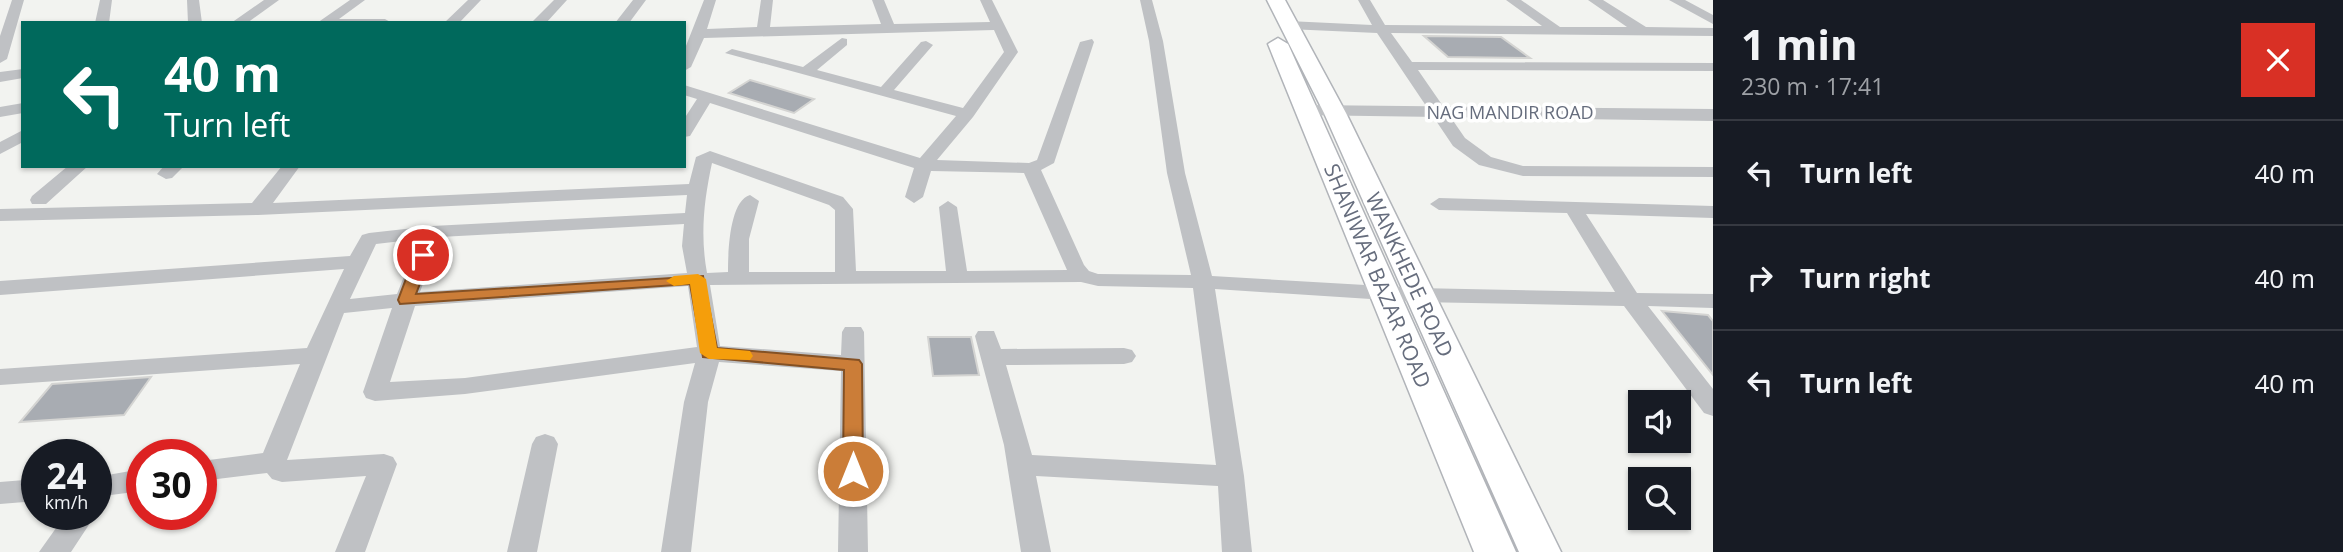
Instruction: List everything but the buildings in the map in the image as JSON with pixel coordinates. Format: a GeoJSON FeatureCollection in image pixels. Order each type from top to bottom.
{"type":"FeatureCollection","features":[{"type":"Feature","properties":{"kind":"main road","name":"SHANIWAR BAZAR ROAD"},"geometry":{"type":"LineString","coordinates":[[1258,0],[1321,112],[1384,293],[1495,552]]}},
{"type":"Feature","properties":{"kind":"main road","name":"WANKHEDE ROAD"},"geometry":{"type":"LineString","coordinates":[[1282,13],[1321,112],[1417,295],[1540,552]]}},
{"type":"Feature","properties":{"kind":"street"},"geometry":{"type":"LineString","coordinates":[[0,59],[18,0]]}},
{"type":"Feature","properties":{"kind":"street"},"geometry":{"type":"LineString","coordinates":[[102,21],[106,0]]}},
{"type":"Feature","properties":{"kind":"street"},"geometry":{"type":"LineString","coordinates":[[194,4],[207,0]]}},
{"type":"Feature","properties":{"kind":"street"},"geometry":{"type":"LineString","coordinates":[[242,21],[274,0]]}},
{"type":"Feature","properties":{"kind":"street"},"geometry":{"type":"LineString","coordinates":[[327,21],[359,0]]}},
{"type":"Feature","properties":{"kind":"street"},"geometry":{"type":"LineString","coordinates":[[453,21],[475,0]]}},
{"type":"Feature","properties":{"kind":"street"},"geometry":{"type":"LineString","coordinates":[[540,21],[561,0]]}},
{"type":"Feature","properties":{"kind":"street"},"geometry":{"type":"LineString","coordinates":[[624,21],[640,0]]}},
{"type":"Feature","properties":{"kind":"street"},"geometry":{"type":"LineString","coordinates":[[686,63],[710,0]]}},
{"type":"Feature","properties":{"kind":"street"},"geometry":{"type":"LineString","coordinates":[[763,31],[767,0]]}},
{"type":"Feature","properties":{"kind":"street"},"geometry":{"type":"LineString","coordinates":[[878,0],[889,28]]}},
{"type":"Feature","properties":{"kind":"street"},"geometry":{"type":"LineString","coordinates":[[914,197],[923,165],[967,114],[1011,52],[986,0]]}},
{"type":"Feature","properties":{"kind":"street"},"geometry":{"type":"LineString","coordinates":[[1146,0],[1156,41],[1176,173],[1203,282],[1231,476],[1237,552]]}},
{"type":"Feature","properties":{"kind":"street"},"geometry":{"type":"LineString","coordinates":[[1364,0],[1459,142],[1485,161],[1523,172],[1713,172]]}},
{"type":"Feature","properties":{"kind":"street"},"geometry":{"type":"LineString","coordinates":[[1512,0],[1556,30]]}},
{"type":"Feature","properties":{"kind":"street"},"geometry":{"type":"LineString","coordinates":[[1594,0],[1646,33]]}},
{"type":"Feature","properties":{"kind":"street"},"geometry":{"type":"LineString","coordinates":[[1675,0],[1713,20]]}},
{"type":"Feature","properties":{"kind":"street"},"geometry":{"type":"LineString","coordinates":[[1282,13],[1381,29],[1713,32]]}},
{"type":"Feature","properties":{"kind":"street"},"geometry":{"type":"LineString","coordinates":[[1452,16],[1469,29]]}},
{"type":"Feature","properties":{"kind":"street"},"geometry":{"type":"LineString","coordinates":[[699,34],[1000,26]]}},
{"type":"Feature","properties":{"kind":"street"},"geometry":{"type":"LineString","coordinates":[[806,72],[842,42]]}},
{"type":"Feature","properties":{"kind":"street"},"geometry":{"type":"LineString","coordinates":[[686,91],[923,165],[1031,168],[1045,163],[1087,42]]}},
{"type":"Feature","properties":{"kind":"street"},"geometry":{"type":"LineString","coordinates":[[884,93],[926,45]]}},
{"type":"Feature","properties":{"kind":"street"},"geometry":{"type":"LineString","coordinates":[[732,53],[967,114]]}},
{"type":"Feature","properties":{"kind":"street"},"geometry":{"type":"LineString","coordinates":[[1408,65],[1713,67]]}},
{"type":"Feature","properties":{"kind":"street"},"geometry":{"type":"LineString","coordinates":[[0,77],[21,73]]}},
{"type":"Feature","properties":{"kind":"street"},"geometry":{"type":"LineString","coordinates":[[686,129],[706,97]]}},
{"type":"Feature","properties":{"kind":"street"},"geometry":{"type":"LineString","coordinates":[[0,112],[21,108]]}},
{"type":"Feature","properties":{"kind":"street","name":"NAG MANDIR ROAD"},"geometry":{"type":"LineString","coordinates":[[1321,112],[1713,115]]}},
{"type":"Feature","properties":{"kind":"street"},"geometry":{"type":"LineString","coordinates":[[1,148],[21,136]]}},
{"type":"Feature","properties":{"kind":"street"},"geometry":{"type":"LineString","coordinates":[[676,552],[696,402],[709,353],[692,246],[697,189],[705,157],[710,156],[836,201],[844,209],[846,280]]}},
{"type":"Feature","properties":{"kind":"street"},"geometry":{"type":"LineString","coordinates":[[39,200],[77,168]]}},
{"type":"Feature","properties":{"kind":"street"},"geometry":{"type":"LineString","coordinates":[[258,209],[289,168]]}},
{"type":"Feature","properties":{"kind":"street"},"geometry":{"type":"LineString","coordinates":[[1031,168],[1062,241],[1081,276]]}},
{"type":"Feature","properties":{"kind":"street"},"geometry":{"type":"LineString","coordinates":[[0,215],[258,209],[697,189]]}},
{"type":"Feature","properties":{"kind":"street"},"geometry":{"type":"LineString","coordinates":[[739,278],[737,247],[741,222],[750,201]]}},
{"type":"Feature","properties":{"kind":"street"},"geometry":{"type":"LineString","coordinates":[[273,461],[335,307],[389,203]]}},
{"type":"Feature","properties":{"kind":"street"},"geometry":{"type":"LineString","coordinates":[[1439,204],[1713,212]]}},
{"type":"Feature","properties":{"kind":"street"},"geometry":{"type":"LineString","coordinates":[[947,207],[957,277]]}},
{"type":"Feature","properties":{"kind":"street"},"geometry":{"type":"LineString","coordinates":[[1573,208],[1629,297],[1713,407]]}},
{"type":"Feature","properties":{"kind":"street"},"geometry":{"type":"LineString","coordinates":[[371,237],[695,218]]}},
{"type":"Feature","properties":{"kind":"street"},"geometry":{"type":"LineString","coordinates":[[432,232],[375,392],[465,386],[709,353],[853,364]]}},
{"type":"Feature","properties":{"kind":"street"},"geometry":{"type":"LineString","coordinates":[[0,288],[357,261]]}},
{"type":"Feature","properties":{"kind":"street"},"geometry":{"type":"LineString","coordinates":[[335,307],[698,279],[846,280],[1081,276],[1098,280],[1203,282],[1417,295],[1713,300]]}},
{"type":"Feature","properties":{"kind":"street"},"geometry":{"type":"LineString","coordinates":[[853,332],[853,552]]}},
{"type":"Feature","properties":{"kind":"street"},"geometry":{"type":"LineString","coordinates":[[1036,552],[1021,465],[989,346],[1124,356]]}},
{"type":"Feature","properties":{"kind":"street"},"geometry":{"type":"LineString","coordinates":[[0,377],[314,355]]}},
{"type":"Feature","properties":{"kind":"street"},"geometry":{"type":"LineString","coordinates":[[522,552],[545,444]]}},
{"type":"Feature","properties":{"kind":"street"},"geometry":{"type":"LineString","coordinates":[[217,469],[273,461]]}},
{"type":"Feature","properties":{"kind":"street"},"geometry":{"type":"LineString","coordinates":[[273,461],[282,472],[384,464],[350,552]]}},
{"type":"Feature","properties":{"kind":"street"},"geometry":{"type":"LineString","coordinates":[[1021,465],[1231,476]]}},
{"type":"Feature","properties":{"kind":"street"},"geometry":{"type":"LineString","coordinates":[[0,493],[21,491]]}},
{"type":"Feature","properties":{"kind":"street"},"geometry":{"type":"LineString","coordinates":[[54,552],[70,530]]}},
{"type":"Feature","properties":{"kind":"slow traffic"},"geometry":{"type":"LineString","coordinates":[[674,281],[698,279],[709,353],[744,356]]}},
{"type":"Feature","properties":{"kind":"route"},"geometry":{"type":"LineString","coordinates":[[423,255],[406,300],[698,279],[709,353],[853,364],[853,471]]}}]}
